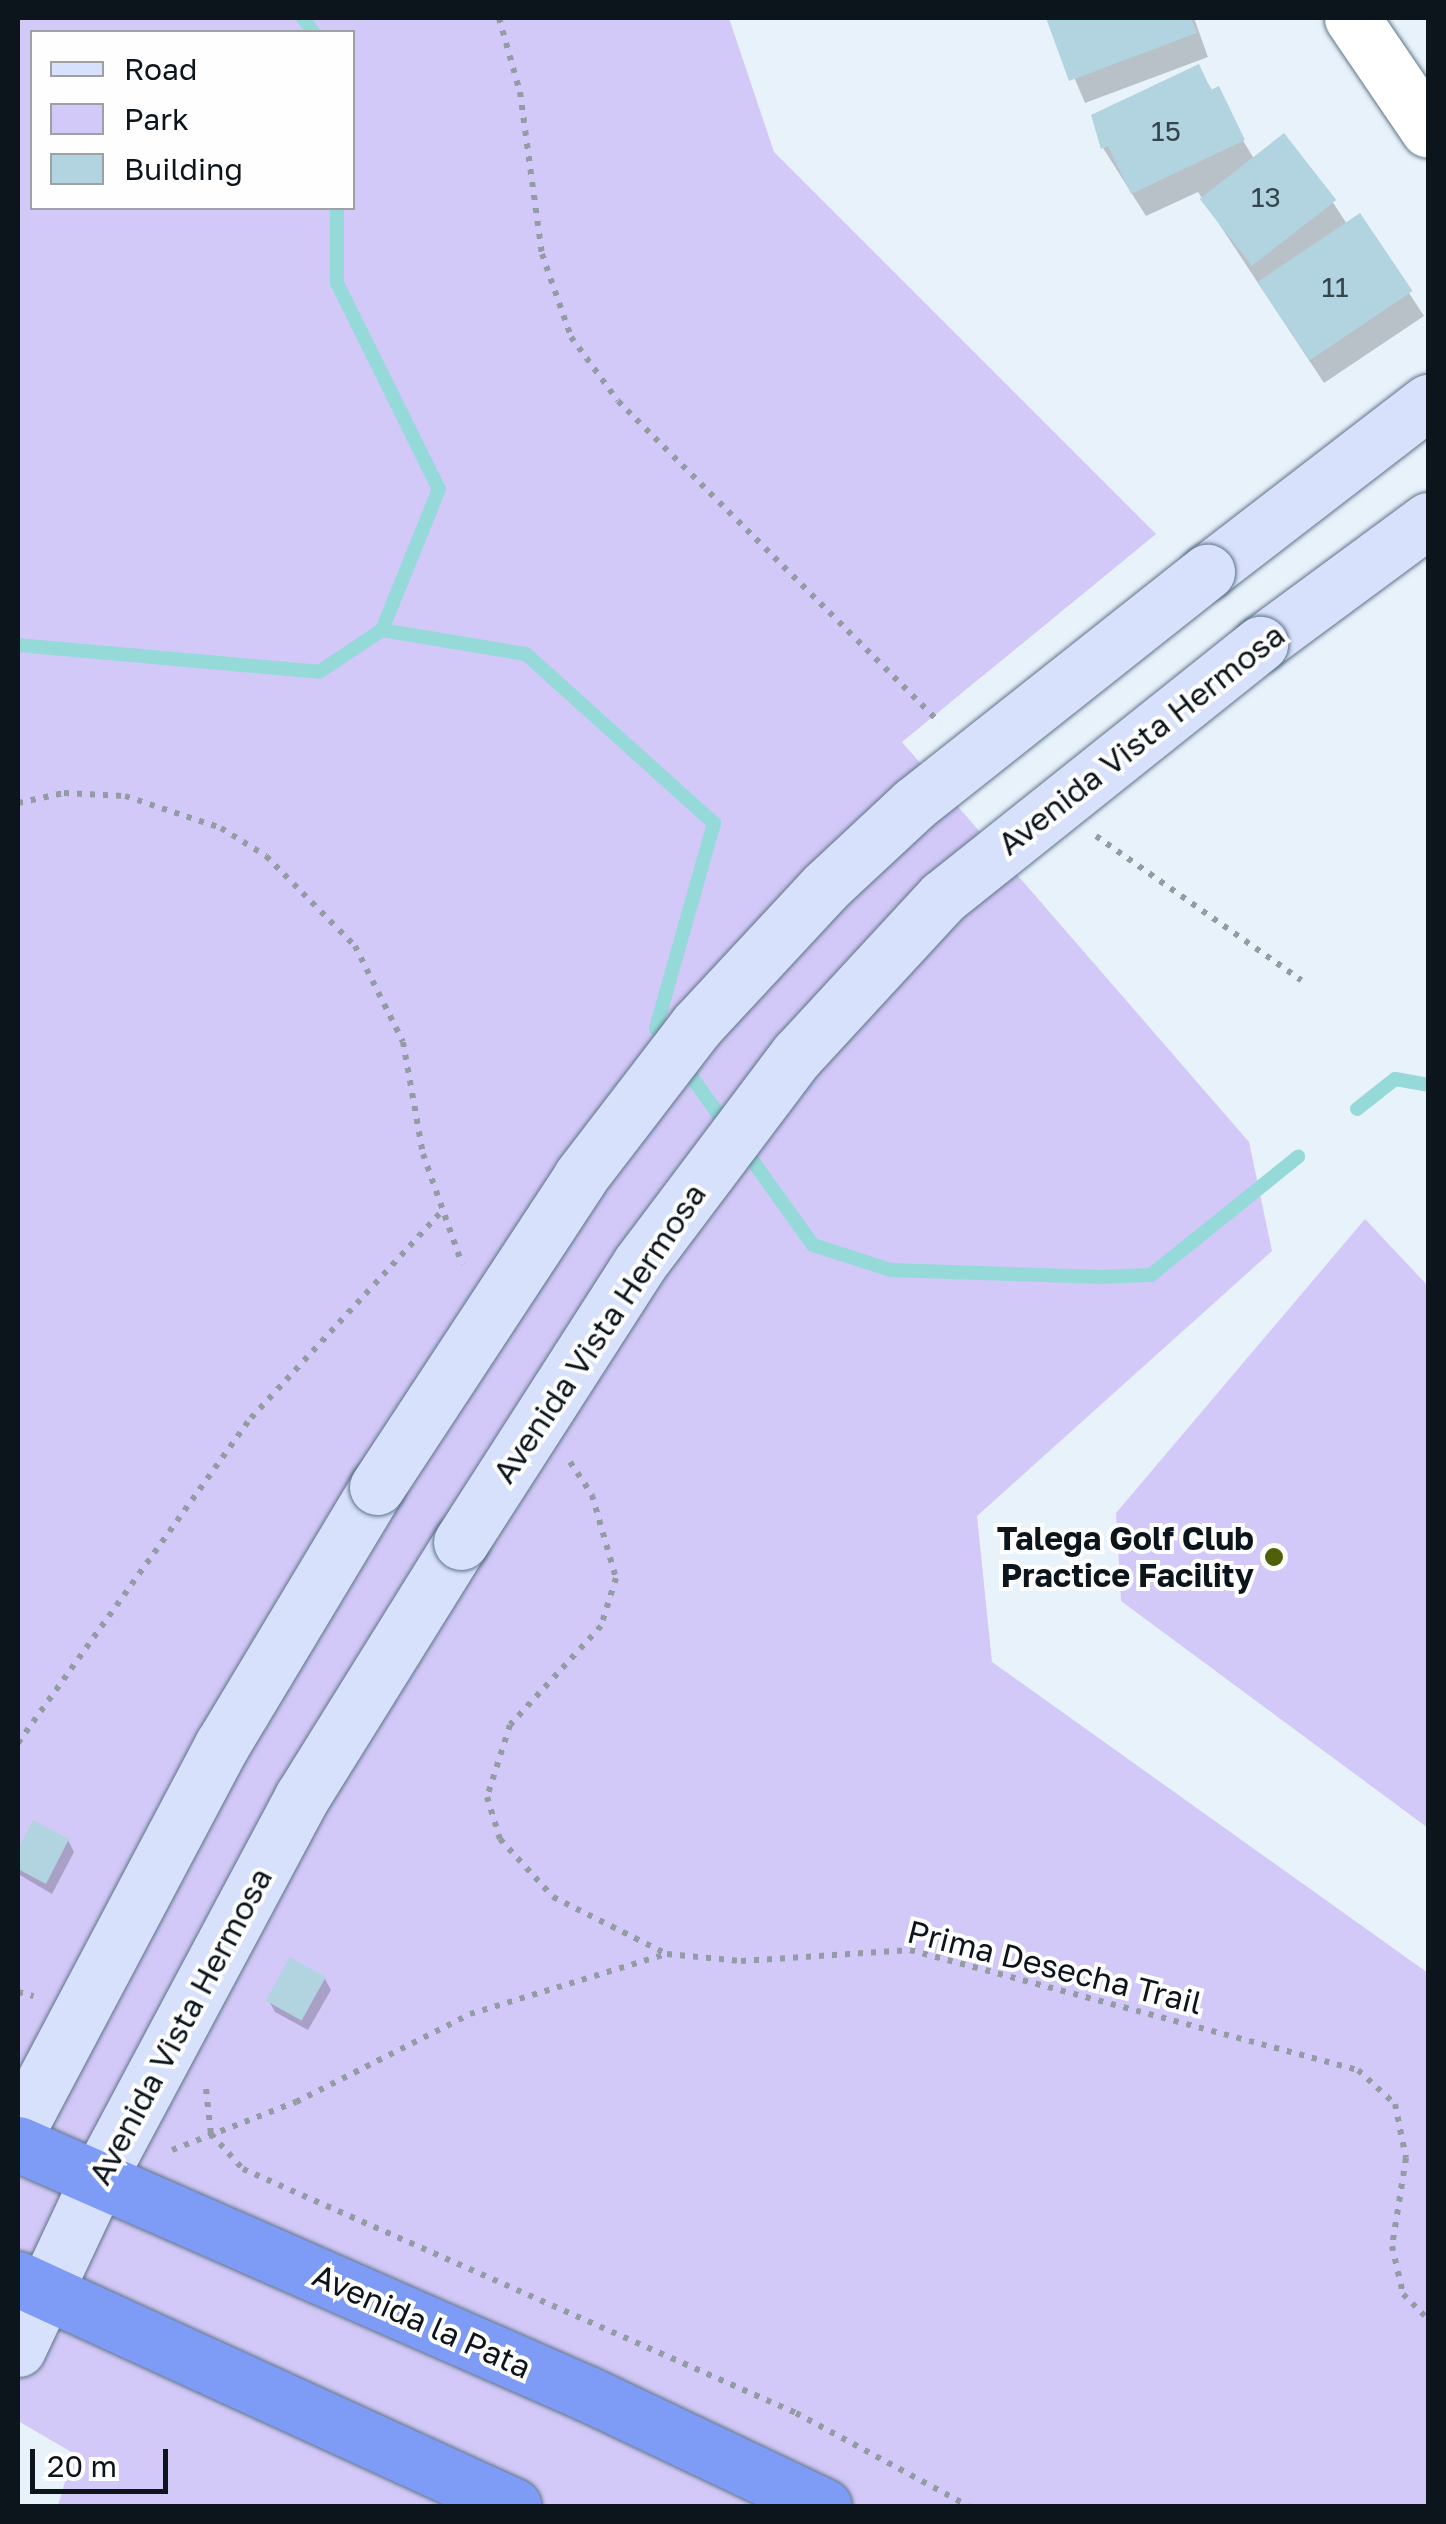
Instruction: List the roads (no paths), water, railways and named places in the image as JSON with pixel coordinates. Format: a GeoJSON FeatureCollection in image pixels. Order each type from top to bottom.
{"type":"FeatureCollection","features":[{"type":"Feature","properties":{"kind":"highway","name":"Avenida la Pata"},"geometry":{"type":"LineString","coordinates":[[18,2144],[588,2394],[824,2506]]}},
{"type":"Feature","properties":{"kind":"highway"},"geometry":{"type":"LineString","coordinates":[[30,2285],[514,2506]]}},
{"type":"Feature","properties":{"kind":"main road"},"geometry":{"type":"LineString","coordinates":[[18,2130],[78,2010],[222,1744],[377,1487],[581,1176],[696,1026],[825,887],[914,804],[1428,402]]}},
{"type":"Feature","properties":{"kind":"main road","name":"Avenida Vista Hermosa"},"geometry":{"type":"LineString","coordinates":[[18,2349],[30,2285],[98,2179],[302,1797],[640,1263],[796,1055],[944,898],[1260,644],[1428,520]]}},
{"type":"Feature","properties":{"kind":"street"},"geometry":{"type":"LineString","coordinates":[[1352,18],[1428,130]]}},
{"type":"Feature","properties":{"kind":"waterway"},"geometry":{"type":"LineString","coordinates":[[303,18],[312,30]]}},
{"type":"Feature","properties":{"kind":"waterway"},"geometry":{"type":"LineString","coordinates":[[337,210],[337,283],[439,489],[382,630],[526,654],[714,823],[656,1028],[668,1044]]}},
{"type":"Feature","properties":{"kind":"waterway"},"geometry":{"type":"LineString","coordinates":[[18,645],[319,672],[382,630]]}},
{"type":"Feature","properties":{"kind":"waterway"},"geometry":{"type":"LineString","coordinates":[[683,1065],[729,1129]]}},
{"type":"Feature","properties":{"kind":"waterway"},"geometry":{"type":"LineString","coordinates":[[1357,1109],[1395,1079],[1428,1085]]}},
{"type":"Feature","properties":{"kind":"waterway"},"geometry":{"type":"LineString","coordinates":[[742,1146],[813,1245],[891,1270],[1098,1277],[1151,1275],[1298,1157]]}},
{"type":"Feature","properties":{"kind":"place","name":"Talega Golf Club Practice Facility"},"geometry":{"type":"Point","coordinates":[1274,1557]}}]}
